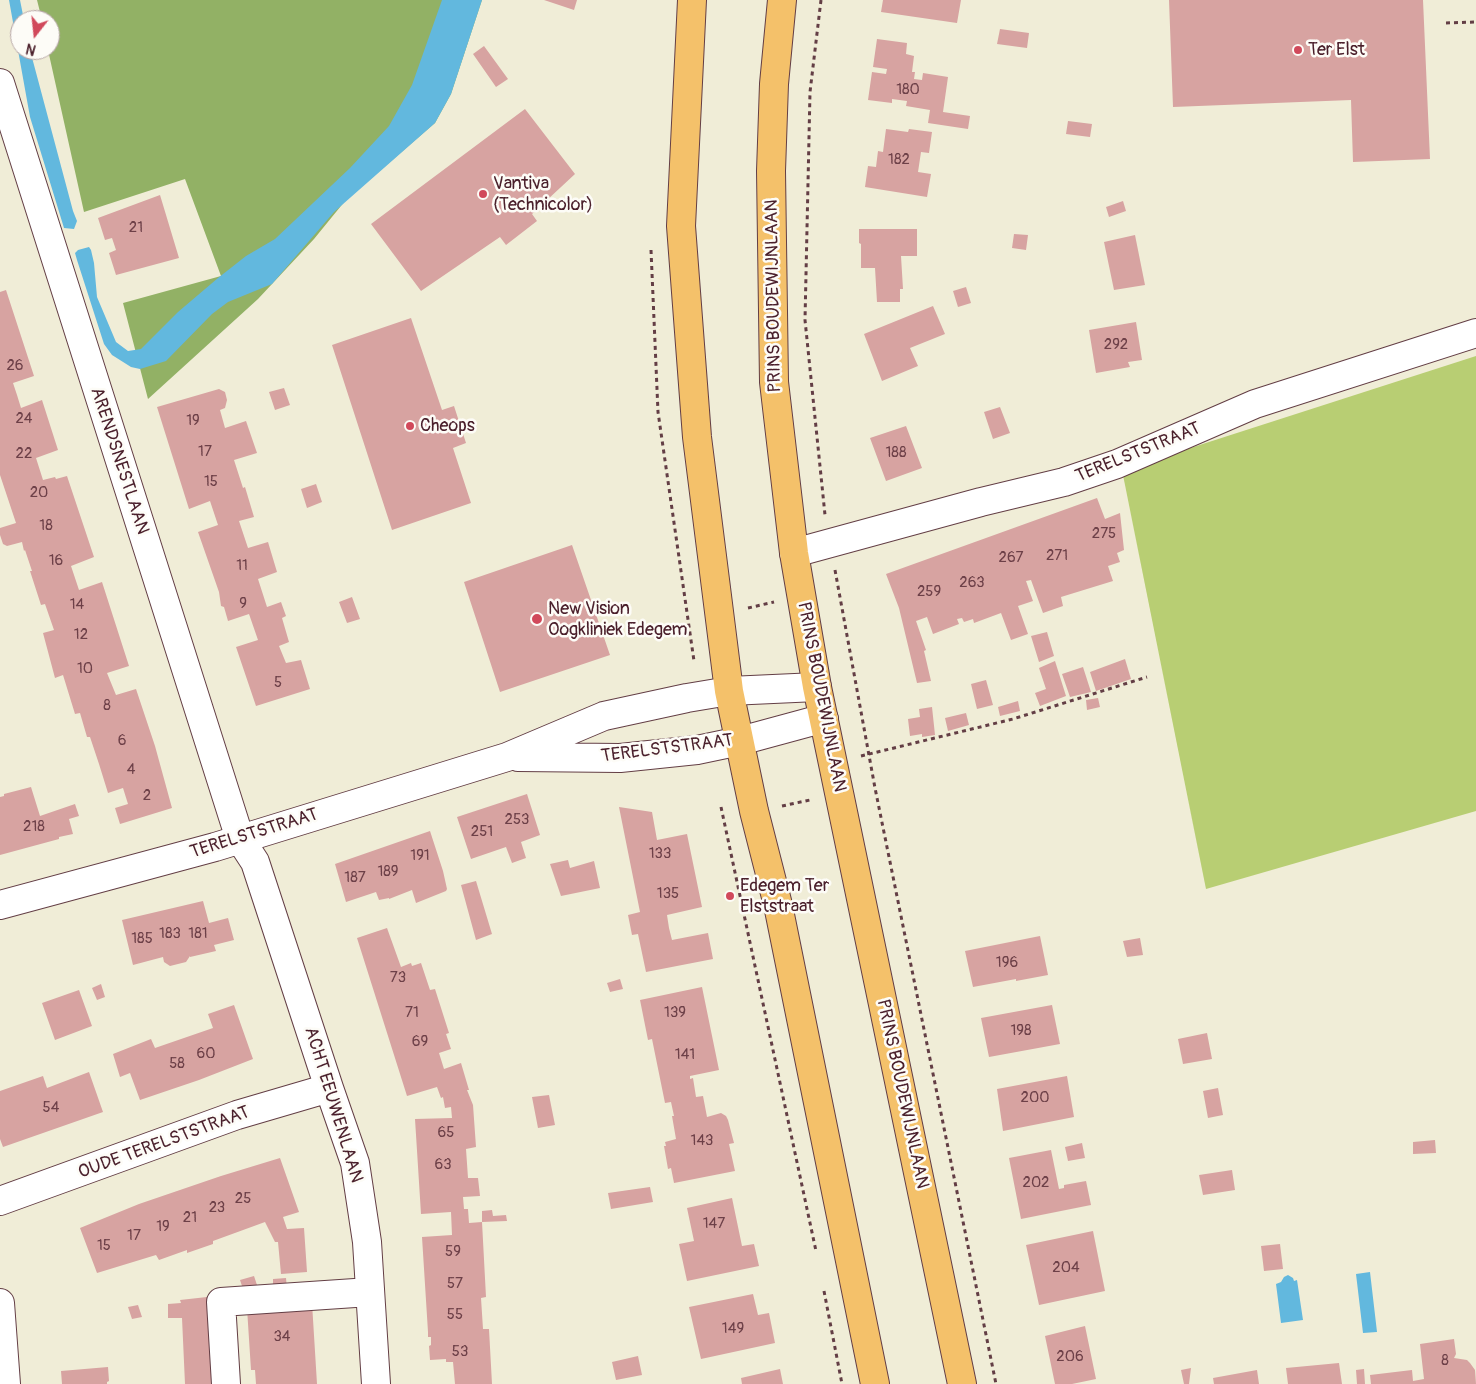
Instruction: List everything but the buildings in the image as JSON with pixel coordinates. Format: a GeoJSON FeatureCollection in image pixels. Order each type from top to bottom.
{"type":"FeatureCollection","features":[{"type":"Feature","properties":{"kind":"main road"},"geometry":{"type":"LineString","coordinates":[[692,0],[681,226],[697,437],[729,691],[754,811],[778,905],[875,1384]]}},
{"type":"Feature","properties":{"kind":"main road","name":"PRINS BOUDEWIJNLAAN"},"geometry":{"type":"LineString","coordinates":[[782,0],[774,84],[771,171],[774,382],[794,553],[817,687],[962,1384]]}},
{"type":"Feature","properties":{"kind":"street","name":"ARENDSNESTLAAN"},"geometry":{"type":"LineString","coordinates":[[0,83],[240,839]]}},
{"type":"Feature","properties":{"kind":"street","name":"TERELSTSTRAAT"},"geometry":{"type":"LineString","coordinates":[[794,553],[1082,476],[1117,464],[1255,404],[1476,333]]}},
{"type":"Feature","properties":{"kind":"street","name":"TERELSTSTRAAT"},"geometry":{"type":"LineString","coordinates":[[0,905],[240,839],[507,757],[604,716],[729,691],[817,687]]}},
{"type":"Feature","properties":{"kind":"street","name":"TERELSTSTRAAT"},"geometry":{"type":"LineString","coordinates":[[507,757],[620,758],[697,750],[740,742],[824,719]]}},
{"type":"Feature","properties":{"kind":"street","name":"ACHT EEUWENLAAN"},"geometry":{"type":"LineString","coordinates":[[240,839],[255,862],[355,1163],[368,1242],[376,1384]]}},
{"type":"Feature","properties":{"kind":"street","name":"OUDE TERELSTSTRAAT"},"geometry":{"type":"LineString","coordinates":[[0,1202],[237,1115],[329,1088]]}},
{"type":"Feature","properties":{"kind":"street"},"geometry":{"type":"LineString","coordinates":[[226,1384],[221,1302],[370,1292]]}},
{"type":"Feature","properties":{"kind":"street"},"geometry":{"type":"LineString","coordinates":[[0,1303],[6,1384]]}},
{"type":"Feature","properties":{"kind":"path"},"geometry":{"type":"LineString","coordinates":[[821,0],[810,92],[805,320],[825,516],[830,542]]}},
{"type":"Feature","properties":{"kind":"path"},"geometry":{"type":"LineString","coordinates":[[1446,23],[1476,22]]}},
{"type":"Feature","properties":{"kind":"path"},"geometry":{"type":"LineString","coordinates":[[688,622],[838,588],[875,788],[996,1384]]}},
{"type":"Feature","properties":{"kind":"path"},"geometry":{"type":"LineString","coordinates":[[833,762],[1013,720],[1147,677]]}},
{"type":"Feature","properties":{"kind":"path"},"geometry":{"type":"LineString","coordinates":[[818,1260],[723,818],[875,788]]}},
{"type":"Feature","properties":{"kind":"path"},"geometry":{"type":"LineString","coordinates":[[824,1289],[842,1384]]}},
{"type":"Feature","properties":{"kind":"green space"},"geometry":{"type":"Polygon","coordinates":[[[37,0],[482,0],[451,94],[435,123],[345,201],[314,239],[258,299],[148,399],[123,303],[221,276],[185,179],[84,212],[50,60],[60,60],[60,10],[40,10],[37,0]]]}},
{"type":"Feature","properties":{"kind":"green space"},"geometry":{"type":"Polygon","coordinates":[[[1476,356],[1476,811],[1206,889],[1122,470],[1476,356]]]}},
{"type":"Feature","properties":{"kind":"water"},"geometry":{"type":"Polygon","coordinates":[[[9,0],[20,0],[22,10],[11,10],[9,0]]]}},
{"type":"Feature","properties":{"kind":"water"},"geometry":{"type":"Polygon","coordinates":[[[442,0],[482,0],[451,94],[435,123],[334,212],[272,284],[228,302],[212,314],[166,361],[140,369],[131,367],[112,355],[104,344],[75,253],[78,250],[89,247],[91,250],[97,297],[116,342],[128,351],[141,349],[178,312],[218,278],[246,256],[275,239],[350,168],[389,126],[412,85],[442,0]]]}},
{"type":"Feature","properties":{"kind":"water"},"geometry":{"type":"Polygon","coordinates":[[[20,60],[33,60],[77,221],[74,229],[64,228],[30,117],[20,60]]]}},
{"type":"Feature","properties":{"kind":"water"},"geometry":{"type":"Polygon","coordinates":[[[1370,1272],[1377,1332],[1363,1333],[1356,1274],[1370,1272]]]}},
{"type":"Feature","properties":{"kind":"water"},"geometry":{"type":"Polygon","coordinates":[[[1288,1275],[1294,1281],[1297,1280],[1303,1320],[1281,1323],[1276,1284],[1288,1275]]]}},
{"type":"Feature","properties":{"kind":"place","name":"Ter Elst"},"geometry":{"type":"Point","coordinates":[1298,50]}},
{"type":"Feature","properties":{"kind":"place","name":"Vantiva (Technicolor)"},"geometry":{"type":"Point","coordinates":[483,194]}},
{"type":"Feature","properties":{"kind":"place","name":"Cheops"},"geometry":{"type":"Point","coordinates":[410,426]}},
{"type":"Feature","properties":{"kind":"place","name":"New Vision Oogkliniek Edegem"},"geometry":{"type":"Point","coordinates":[537,619]}},
{"type":"Feature","properties":{"kind":"place","name":"Edegem Ter Elststraat"},"geometry":{"type":"Point","coordinates":[730,896]}}]}
